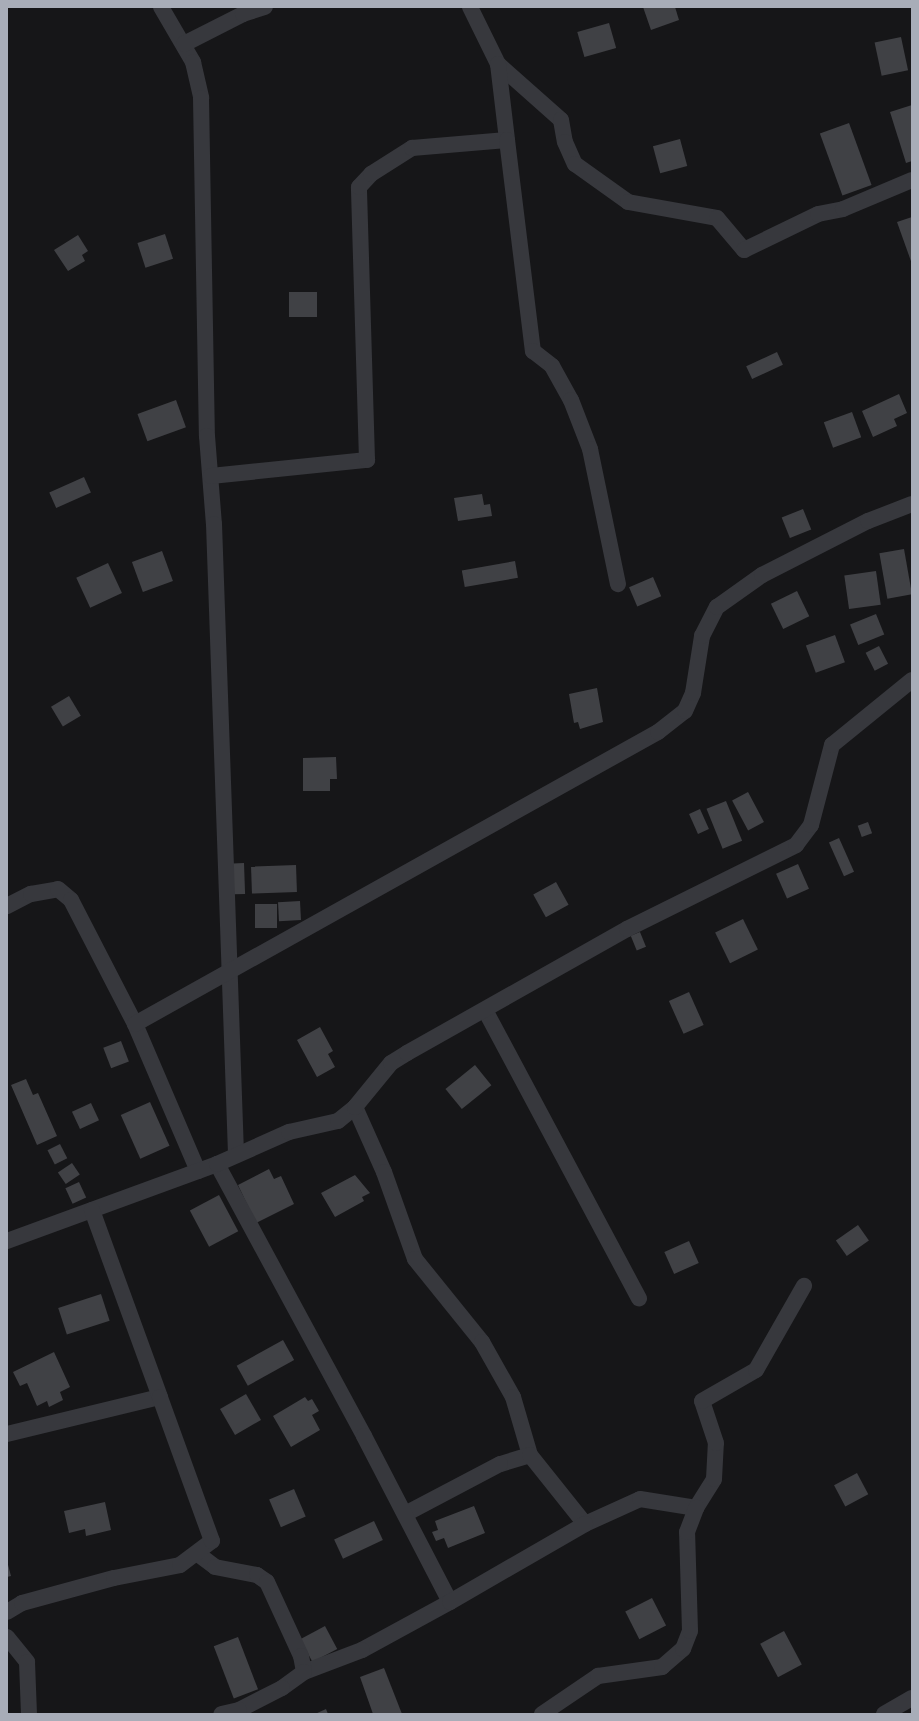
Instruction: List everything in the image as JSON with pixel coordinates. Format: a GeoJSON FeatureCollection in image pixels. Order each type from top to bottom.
{"type":"FeatureCollection","features":[{"type":"Feature","properties":{"kind":"street"},"geometry":{"type":"LineString","coordinates":[[161,7],[184,44],[193,62],[201,98],[211,476],[236,1155]]}},
{"type":"Feature","properties":{"kind":"street"},"geometry":{"type":"LineString","coordinates":[[184,44],[264,7]]}},
{"type":"Feature","properties":{"kind":"street"},"geometry":{"type":"LineString","coordinates":[[474,9],[498,64],[533,351],[552,366],[571,400],[590,449],[618,584]]}},
{"type":"Feature","properties":{"kind":"street"},"geometry":{"type":"LineString","coordinates":[[498,64],[561,120],[564,142],[574,164],[628,202],[717,218],[744,250],[818,214],[843,209],[912,180]]}},
{"type":"Feature","properties":{"kind":"street"},"geometry":{"type":"LineString","coordinates":[[211,476],[367,460],[360,187],[371,174],[412,148],[507,140]]}},
{"type":"Feature","properties":{"kind":"street"},"geometry":{"type":"LineString","coordinates":[[135,1024],[229,970],[658,732],[685,711],[693,693],[702,636],[717,607],[762,575],[868,521],[912,504]]}},
{"type":"Feature","properties":{"kind":"street"},"geometry":{"type":"LineString","coordinates":[[7,1241],[198,1171],[289,1132],[338,1121],[355,1107],[391,1063],[627,929],[796,845],[811,825],[832,745],[912,680]]}},
{"type":"Feature","properties":{"kind":"street"},"geometry":{"type":"LineString","coordinates":[[7,906],[31,894],[58,889],[71,900],[135,1024],[198,1171]]}},
{"type":"Feature","properties":{"kind":"street"},"geometry":{"type":"LineString","coordinates":[[485,1010],[639,1298]]}},
{"type":"Feature","properties":{"kind":"street"},"geometry":{"type":"LineString","coordinates":[[355,1107],[384,1172],[415,1259],[482,1342],[513,1397],[530,1455],[585,1524]]}},
{"type":"Feature","properties":{"kind":"street"},"geometry":{"type":"LineString","coordinates":[[216,1164],[405,1514],[450,1602]]}},
{"type":"Feature","properties":{"kind":"street"},"geometry":{"type":"LineString","coordinates":[[7,1612],[22,1603],[114,1578],[180,1565],[198,1554],[212,1541],[92,1210]]}},
{"type":"Feature","properties":{"kind":"street"},"geometry":{"type":"LineString","coordinates":[[542,1714],[598,1676],[662,1667],[684,1649],[690,1631],[687,1532],[696,1508],[714,1479],[716,1443],[702,1401],[756,1370],[804,1286]]}},
{"type":"Feature","properties":{"kind":"street"},"geometry":{"type":"LineString","coordinates":[[7,1434],[160,1397]]}},
{"type":"Feature","properties":{"kind":"street"},"geometry":{"type":"LineString","coordinates":[[405,1514],[500,1464],[530,1455]]}},
{"type":"Feature","properties":{"kind":"street"},"geometry":{"type":"LineString","coordinates":[[221,1714],[240,1712],[282,1688],[304,1672],[362,1650],[450,1602],[585,1524],[640,1498],[696,1508]]}},
{"type":"Feature","properties":{"kind":"street"},"geometry":{"type":"LineString","coordinates":[[198,1554],[215,1567],[257,1575],[267,1582],[301,1656],[304,1672]]}},
{"type":"Feature","properties":{"kind":"street"},"geometry":{"type":"LineString","coordinates":[[7,1637],[27,1662],[29,1714]]}},
{"type":"Feature","properties":{"kind":"street"},"geometry":{"type":"LineString","coordinates":[[884,1714],[912,1698]]}},
{"type":"Feature","properties":{"kind":"building"},"geometry":{"type":"Polygon","coordinates":[[[643,7],[675,7],[679,20],[651,30],[643,7]]]}},
{"type":"Feature","properties":{"kind":"building"},"geometry":{"type":"Polygon","coordinates":[[[609,23],[616,48],[584,57],[577,32],[609,23]]]}},
{"type":"Feature","properties":{"kind":"building"},"geometry":{"type":"Polygon","coordinates":[[[901,37],[908,70],[882,76],[875,43],[901,37]]]}},
{"type":"Feature","properties":{"kind":"building"},"geometry":{"type":"Polygon","coordinates":[[[912,105],[912,161],[906,163],[890,112],[912,105]]]}},
{"type":"Feature","properties":{"kind":"building"},"geometry":{"type":"Polygon","coordinates":[[[849,123],[872,185],[842,196],[820,134],[849,123]]]}},
{"type":"Feature","properties":{"kind":"building"},"geometry":{"type":"Polygon","coordinates":[[[680,139],[687,166],[660,173],[653,146],[680,139]]]}},
{"type":"Feature","properties":{"kind":"building"},"geometry":{"type":"Polygon","coordinates":[[[912,217],[912,264],[897,222],[912,217]]]}},
{"type":"Feature","properties":{"kind":"building"},"geometry":{"type":"Polygon","coordinates":[[[165,234],[173,259],[145,268],[137,243],[165,234]]]}},
{"type":"Feature","properties":{"kind":"building"},"geometry":{"type":"Polygon","coordinates":[[[78,235],[88,251],[82,255],[85,261],[68,271],[54,250],[78,235]]]}},
{"type":"Feature","properties":{"kind":"building"},"geometry":{"type":"Polygon","coordinates":[[[289,292],[317,292],[317,317],[289,317],[289,292]]]}},
{"type":"Feature","properties":{"kind":"building"},"geometry":{"type":"Polygon","coordinates":[[[777,352],[783,365],[752,379],[746,366],[777,352]]]}},
{"type":"Feature","properties":{"kind":"building"},"geometry":{"type":"Polygon","coordinates":[[[899,394],[907,413],[894,419],[897,426],[873,437],[862,411],[899,394]]]}},
{"type":"Feature","properties":{"kind":"building"},"geometry":{"type":"Polygon","coordinates":[[[176,400],[186,427],[147,441],[137,414],[176,400]]]}},
{"type":"Feature","properties":{"kind":"building"},"geometry":{"type":"Polygon","coordinates":[[[852,412],[861,437],[833,448],[824,422],[852,412]]]}},
{"type":"Feature","properties":{"kind":"building"},"geometry":{"type":"Polygon","coordinates":[[[84,477],[91,493],[56,508],[49,492],[84,477]]]}},
{"type":"Feature","properties":{"kind":"building"},"geometry":{"type":"Polygon","coordinates":[[[482,494],[484,505],[490,504],[492,516],[458,521],[454,498],[482,494]]]}},
{"type":"Feature","properties":{"kind":"building"},"geometry":{"type":"Polygon","coordinates":[[[803,509],[811,529],[790,538],[782,518],[803,509]]]}},
{"type":"Feature","properties":{"kind":"building"},"geometry":{"type":"Polygon","coordinates":[[[904,549],[912,594],[887,599],[879,553],[904,549]]]}},
{"type":"Feature","properties":{"kind":"building"},"geometry":{"type":"Polygon","coordinates":[[[162,551],[173,581],[143,592],[132,562],[162,551]]]}},
{"type":"Feature","properties":{"kind":"building"},"geometry":{"type":"Polygon","coordinates":[[[515,561],[518,578],[465,587],[462,570],[515,561]]]}},
{"type":"Feature","properties":{"kind":"building"},"geometry":{"type":"Polygon","coordinates":[[[108,563],[122,593],[90,608],[76,578],[108,563]]]}},
{"type":"Feature","properties":{"kind":"building"},"geometry":{"type":"Polygon","coordinates":[[[876,571],[881,605],[849,609],[844,575],[876,571]]]}},
{"type":"Feature","properties":{"kind":"building"},"geometry":{"type":"Polygon","coordinates":[[[653,577],[661,596],[637,606],[629,587],[653,577]]]}},
{"type":"Feature","properties":{"kind":"building"},"geometry":{"type":"Polygon","coordinates":[[[797,591],[809,616],[783,629],[771,604],[797,591]]]}},
{"type":"Feature","properties":{"kind":"building"},"geometry":{"type":"Polygon","coordinates":[[[876,614],[884,634],[858,645],[850,624],[876,614]]]}},
{"type":"Feature","properties":{"kind":"building"},"geometry":{"type":"Polygon","coordinates":[[[835,635],[845,662],[816,673],[806,646],[835,635]]]}},
{"type":"Feature","properties":{"kind":"building"},"geometry":{"type":"Polygon","coordinates":[[[879,646],[888,664],[875,671],[866,653],[879,646]]]}},
{"type":"Feature","properties":{"kind":"building"},"geometry":{"type":"Polygon","coordinates":[[[597,688],[603,722],[580,729],[578,722],[574,723],[569,694],[597,688]]]}},
{"type":"Feature","properties":{"kind":"building"},"geometry":{"type":"Polygon","coordinates":[[[69,696],[81,716],[63,727],[51,707],[69,696]]]}},
{"type":"Feature","properties":{"kind":"building"},"geometry":{"type":"Polygon","coordinates":[[[336,757],[337,779],[330,779],[330,791],[303,791],[303,758],[336,757]]]}},
{"type":"Feature","properties":{"kind":"building"},"geometry":{"type":"Polygon","coordinates":[[[748,792],[764,822],[748,830],[732,800],[748,792]]]}},
{"type":"Feature","properties":{"kind":"building"},"geometry":{"type":"Polygon","coordinates":[[[726,801],[742,841],[723,849],[707,809],[726,801]]]}},
{"type":"Feature","properties":{"kind":"building"},"geometry":{"type":"Polygon","coordinates":[[[700,809],[709,829],[698,834],[689,814],[700,809]]]}},
{"type":"Feature","properties":{"kind":"building"},"geometry":{"type":"Polygon","coordinates":[[[868,822],[872,833],[862,837],[858,826],[868,822]]]}},
{"type":"Feature","properties":{"kind":"building"},"geometry":{"type":"Polygon","coordinates":[[[839,838],[854,872],[844,876],[829,842],[839,838]]]}},
{"type":"Feature","properties":{"kind":"building"},"geometry":{"type":"Polygon","coordinates":[[[233,863],[244,863],[245,894],[234,894],[233,863]]]}},
{"type":"Feature","properties":{"kind":"building"},"geometry":{"type":"Polygon","coordinates":[[[798,864],[809,889],[787,898],[776,874],[798,864]]]}},
{"type":"Feature","properties":{"kind":"building"},"geometry":{"type":"Polygon","coordinates":[[[296,865],[297,892],[252,894],[251,867],[296,865]]]}},
{"type":"Feature","properties":{"kind":"building"},"geometry":{"type":"Polygon","coordinates":[[[556,882],[569,905],[546,917],[533,895],[556,882]]]}},
{"type":"Feature","properties":{"kind":"building"},"geometry":{"type":"Polygon","coordinates":[[[300,901],[301,920],[279,921],[278,902],[300,901]]]}},
{"type":"Feature","properties":{"kind":"building"},"geometry":{"type":"Polygon","coordinates":[[[255,904],[277,904],[277,928],[255,928],[255,904]]]}},
{"type":"Feature","properties":{"kind":"building"},"geometry":{"type":"Polygon","coordinates":[[[743,919],[758,950],[730,963],[715,933],[743,919]]]}},
{"type":"Feature","properties":{"kind":"building"},"geometry":{"type":"Polygon","coordinates":[[[640,932],[646,947],[637,951],[631,936],[640,932]]]}},
{"type":"Feature","properties":{"kind":"building"},"geometry":{"type":"Polygon","coordinates":[[[689,992],[704,1025],[684,1034],[669,1001],[689,992]]]}},
{"type":"Feature","properties":{"kind":"building"},"geometry":{"type":"Polygon","coordinates":[[[320,1027],[333,1051],[328,1054],[335,1067],[317,1077],[297,1040],[320,1027]]]}},
{"type":"Feature","properties":{"kind":"building"},"geometry":{"type":"Polygon","coordinates":[[[121,1041],[129,1062],[111,1068],[103,1048],[121,1041]]]}},
{"type":"Feature","properties":{"kind":"building"},"geometry":{"type":"Polygon","coordinates":[[[475,1065],[491,1085],[462,1109],[445,1089],[475,1065]]]}},
{"type":"Feature","properties":{"kind":"building"},"geometry":{"type":"Polygon","coordinates":[[[26,1079],[33,1095],[38,1093],[57,1136],[37,1145],[11,1085],[26,1079]]]}},
{"type":"Feature","properties":{"kind":"building"},"geometry":{"type":"Polygon","coordinates":[[[150,1102],[170,1146],[140,1159],[121,1115],[150,1102]]]}},
{"type":"Feature","properties":{"kind":"building"},"geometry":{"type":"Polygon","coordinates":[[[91,1103],[99,1120],[80,1129],[72,1112],[91,1103]]]}},
{"type":"Feature","properties":{"kind":"building"},"geometry":{"type":"Polygon","coordinates":[[[60,1144],[67,1158],[55,1165],[48,1150],[60,1144]]]}},
{"type":"Feature","properties":{"kind":"building"},"geometry":{"type":"Polygon","coordinates":[[[72,1163],[80,1175],[66,1184],[58,1173],[72,1163]]]}},
{"type":"Feature","properties":{"kind":"building"},"geometry":{"type":"Polygon","coordinates":[[[269,1169],[274,1179],[281,1176],[294,1204],[256,1223],[238,1185],[269,1169]]]}},
{"type":"Feature","properties":{"kind":"building"},"geometry":{"type":"Polygon","coordinates":[[[355,1175],[370,1193],[362,1197],[364,1201],[335,1217],[321,1193],[355,1175]]]}},
{"type":"Feature","properties":{"kind":"building"},"geometry":{"type":"Polygon","coordinates":[[[79,1182],[86,1197],[73,1204],[65,1188],[79,1182]]]}},
{"type":"Feature","properties":{"kind":"building"},"geometry":{"type":"Polygon","coordinates":[[[219,1195],[238,1231],[209,1247],[190,1210],[219,1195]]]}},
{"type":"Feature","properties":{"kind":"building"},"geometry":{"type":"Polygon","coordinates":[[[858,1225],[869,1241],[847,1256],[836,1240],[858,1225]]]}},
{"type":"Feature","properties":{"kind":"building"},"geometry":{"type":"Polygon","coordinates":[[[689,1241],[699,1263],[674,1274],[664,1252],[689,1241]]]}},
{"type":"Feature","properties":{"kind":"building"},"geometry":{"type":"Polygon","coordinates":[[[101,1294],[110,1321],[67,1335],[58,1308],[101,1294]]]}},
{"type":"Feature","properties":{"kind":"building"},"geometry":{"type":"Polygon","coordinates":[[[283,1340],[294,1360],[248,1386],[237,1366],[283,1340]]]}},
{"type":"Feature","properties":{"kind":"building"},"geometry":{"type":"Polygon","coordinates":[[[54,1352],[70,1387],[60,1392],[63,1400],[49,1407],[47,1401],[37,1406],[27,1383],[20,1386],[13,1372],[54,1352]]]}},
{"type":"Feature","properties":{"kind":"building"},"geometry":{"type":"Polygon","coordinates":[[[246,1394],[261,1420],[235,1435],[220,1409],[246,1394]]]}},
{"type":"Feature","properties":{"kind":"building"},"geometry":{"type":"Polygon","coordinates":[[[305,1397],[308,1401],[312,1399],[319,1411],[312,1415],[320,1430],[291,1447],[273,1416],[305,1397]]]}},
{"type":"Feature","properties":{"kind":"building"},"geometry":{"type":"Polygon","coordinates":[[[857,1473],[868,1494],[845,1506],[834,1485],[857,1473]]]}},
{"type":"Feature","properties":{"kind":"building"},"geometry":{"type":"Polygon","coordinates":[[[294,1489],[306,1517],[281,1527],[269,1500],[294,1489]]]}},
{"type":"Feature","properties":{"kind":"building"},"geometry":{"type":"Polygon","coordinates":[[[105,1502],[111,1530],[86,1536],[85,1529],[69,1533],[64,1511],[105,1502]]]}},
{"type":"Feature","properties":{"kind":"building"},"geometry":{"type":"Polygon","coordinates":[[[474,1506],[485,1533],[448,1548],[444,1538],[436,1541],[432,1532],[438,1530],[435,1521],[474,1506]]]}},
{"type":"Feature","properties":{"kind":"building"},"geometry":{"type":"Polygon","coordinates":[[[374,1521],[383,1540],[343,1559],[334,1540],[374,1521]]]}},
{"type":"Feature","properties":{"kind":"building"},"geometry":{"type":"Polygon","coordinates":[[[7,1561],[11,1576],[7,1577],[7,1561]]]}},
{"type":"Feature","properties":{"kind":"building"},"geometry":{"type":"Polygon","coordinates":[[[652,1598],[666,1626],[639,1639],[625,1612],[652,1598]]]}},
{"type":"Feature","properties":{"kind":"building"},"geometry":{"type":"Polygon","coordinates":[[[325,1626],[337,1649],[312,1662],[300,1639],[325,1626]]]}},
{"type":"Feature","properties":{"kind":"building"},"geometry":{"type":"Polygon","coordinates":[[[784,1631],[802,1665],[778,1677],[760,1644],[784,1631]]]}},
{"type":"Feature","properties":{"kind":"building"},"geometry":{"type":"Polygon","coordinates":[[[238,1637],[258,1689],[234,1699],[214,1646],[238,1637]]]}},
{"type":"Feature","properties":{"kind":"building"},"geometry":{"type":"Polygon","coordinates":[[[384,1668],[402,1714],[373,1714],[360,1677],[384,1668]]]}},
{"type":"Feature","properties":{"kind":"building"},"geometry":{"type":"Polygon","coordinates":[[[326,1709],[328,1714],[315,1714],[326,1709]]]}}]}
